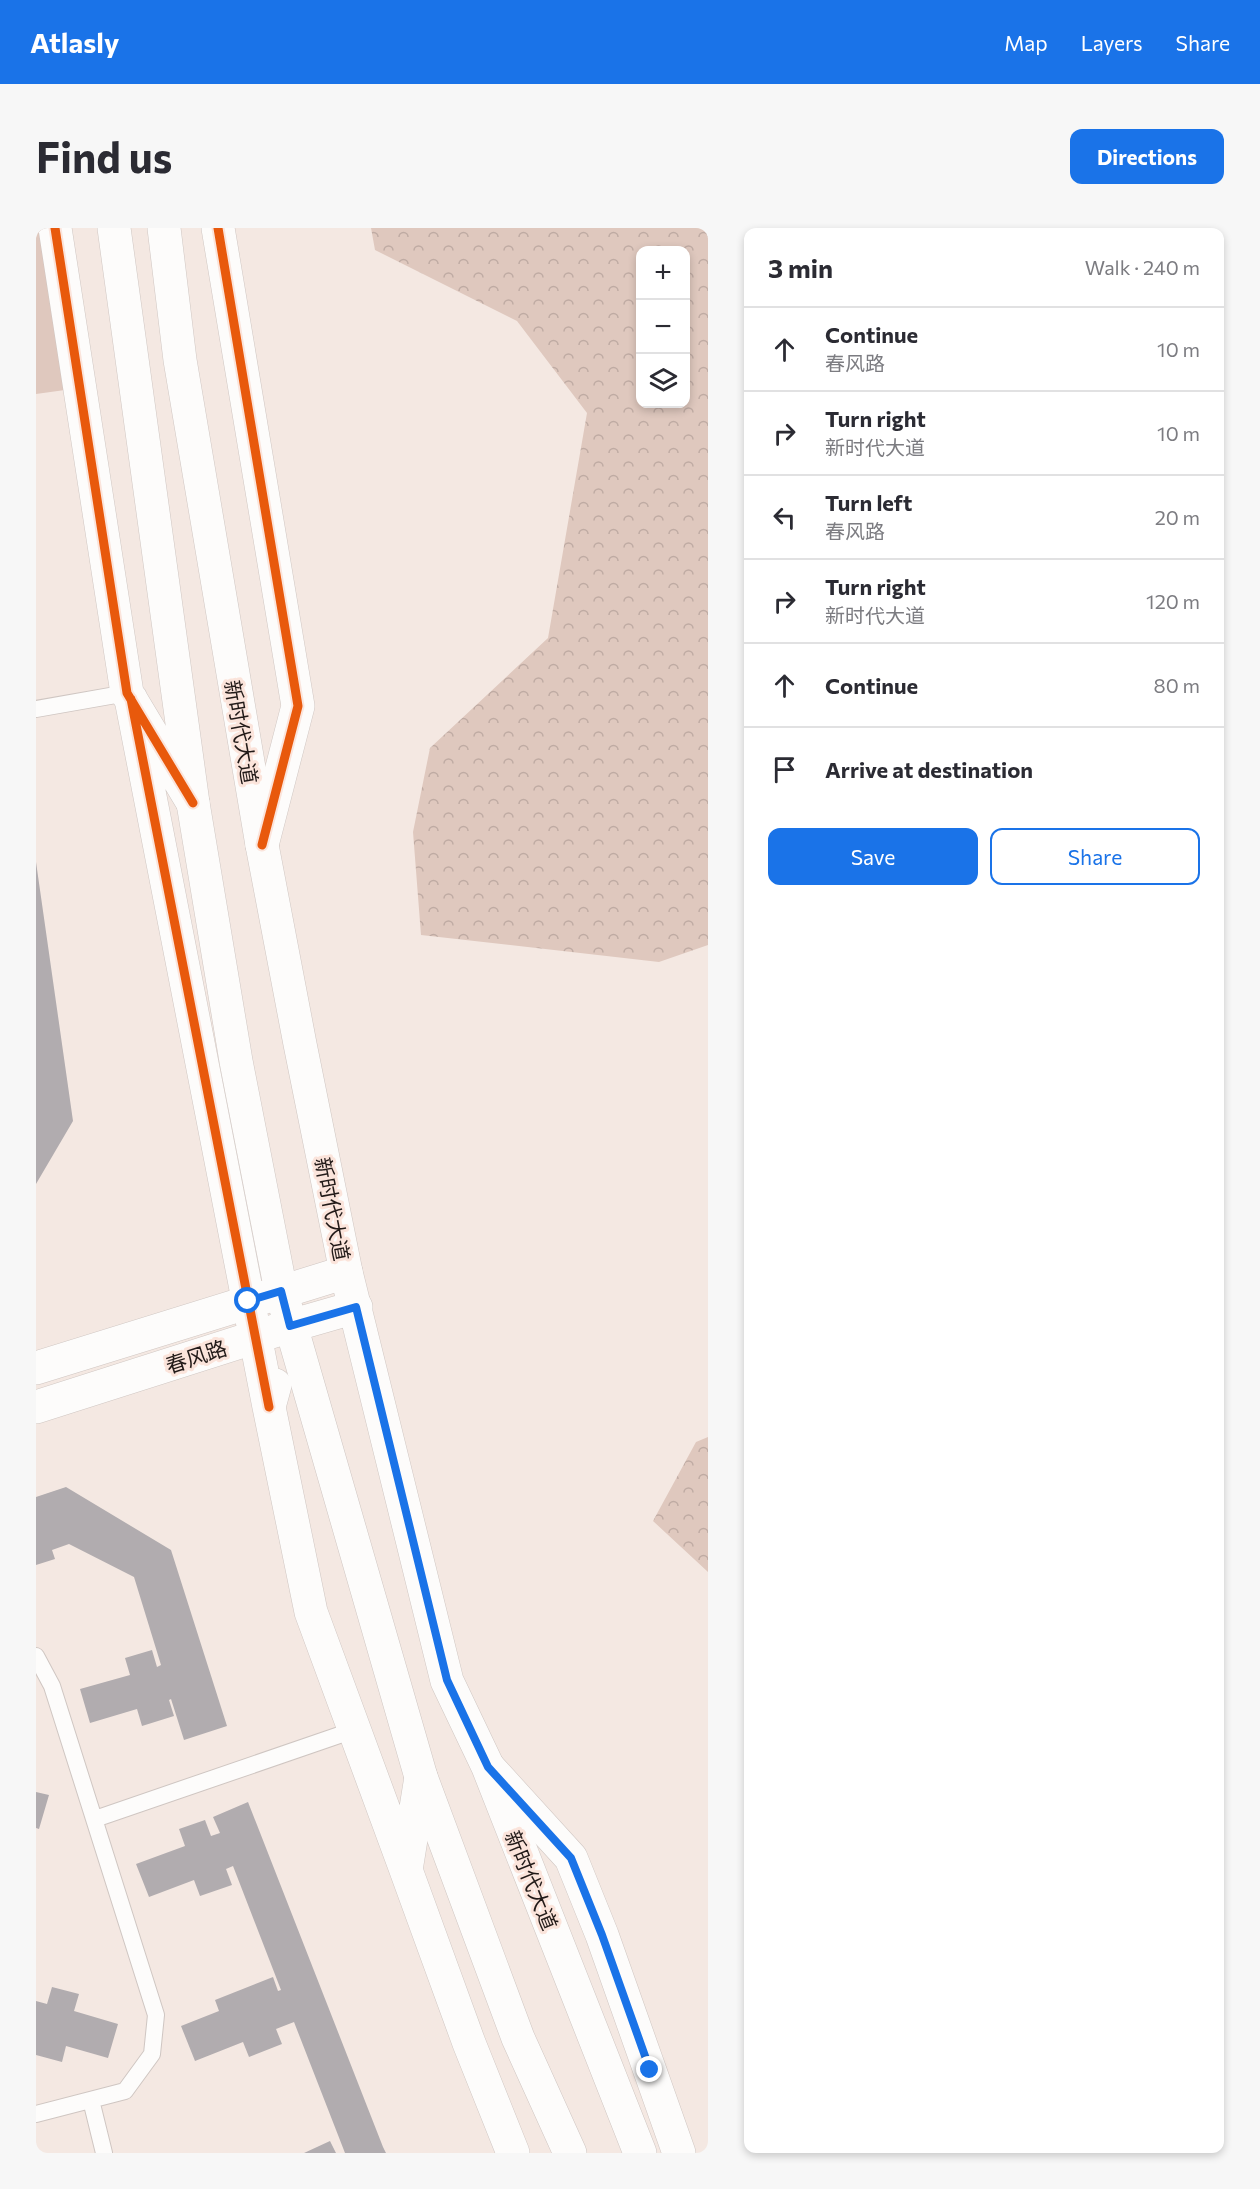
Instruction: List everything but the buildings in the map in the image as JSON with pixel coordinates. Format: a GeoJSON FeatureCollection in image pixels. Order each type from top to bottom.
{"type":"FeatureCollection","features":[{"type":"Feature","properties":{"kind":"main road"},"geometry":{"type":"LineString","coordinates":[[55,228],[129,696],[311,1612],[469,2043],[513,2153]]}},
{"type":"Feature","properties":{"kind":"main road"},"geometry":{"type":"LineString","coordinates":[[114,228],[193,802],[236,1061],[281,1291],[421,1777],[518,2038],[570,2153]]}},
{"type":"Feature","properties":{"kind":"main road","name":"新时代大道"},"geometry":{"type":"LineString","coordinates":[[164,228],[180,360],[262,845],[346,1272],[447,1680],[488,1767],[640,2153]]}},
{"type":"Feature","properties":{"kind":"main road"},"geometry":{"type":"LineString","coordinates":[[218,228],[298,706],[262,845]]}},
{"type":"Feature","properties":{"kind":"main road"},"geometry":{"type":"LineString","coordinates":[[129,696],[193,802]]}},
{"type":"Feature","properties":{"kind":"main road","name":"春风路"},"geometry":{"type":"LineString","coordinates":[[36,1368],[346,1272]]}},
{"type":"Feature","properties":{"kind":"main road","name":"春风路"},"geometry":{"type":"LineString","coordinates":[[36,1407],[356,1307]]}},
{"type":"Feature","properties":{"kind":"main road"},"geometry":{"type":"LineString","coordinates":[[269,1407],[290,1326]]}},
{"type":"Feature","properties":{"kind":"main road"},"geometry":{"type":"LineString","coordinates":[[488,1767],[571,1858],[602,1935],[679,2153]]}},
{"type":"Feature","properties":{"kind":"main road"},"geometry":{"type":"LineString","coordinates":[[406,1870],[421,1777]]}},
{"type":"Feature","properties":{"kind":"lane"},"geometry":{"type":"LineString","coordinates":[[36,709],[129,696]]}},
{"type":"Feature","properties":{"kind":"lane"},"geometry":{"type":"LineString","coordinates":[[36,1656],[52,1686],[156,2015],[152,2054],[125,2091],[36,2114]]}},
{"type":"Feature","properties":{"kind":"lane"},"geometry":{"type":"LineString","coordinates":[[95,1819],[354,1730]]}},
{"type":"Feature","properties":{"kind":"lane"},"geometry":{"type":"LineString","coordinates":[[91,2100],[104,2153]]}},
{"type":"Feature","properties":{"kind":"green space"},"geometry":{"type":"Polygon","coordinates":[[[36,228],[41,228],[65,390],[36,394],[36,228]]]}},
{"type":"Feature","properties":{"kind":"green space"},"geometry":{"type":"Polygon","coordinates":[[[371,228],[708,228],[708,945],[659,962],[421,935],[413,832],[430,748],[548,638],[587,413],[517,321],[375,250],[371,228]]]}},
{"type":"Feature","properties":{"kind":"green space"},"geometry":{"type":"Polygon","coordinates":[[[708,1437],[708,1572],[653,1521],[696,1442],[708,1437]]]}},
{"type":"Feature","properties":{"kind":"cycle path"},"geometry":{"type":"LineString","coordinates":[[55,228],[127,693],[193,803]]}},
{"type":"Feature","properties":{"kind":"cycle path"},"geometry":{"type":"LineString","coordinates":[[218,228],[298,706],[262,845]]}},
{"type":"Feature","properties":{"kind":"cycle path"},"geometry":{"type":"LineString","coordinates":[[131,699],[269,1407]]}},
{"type":"Feature","properties":{"kind":"route"},"geometry":{"type":"LineString","coordinates":[[248,1301],[281,1291],[290,1326],[356,1307],[447,1680],[488,1767],[571,1858],[602,1935],[650,2070]]}}]}
